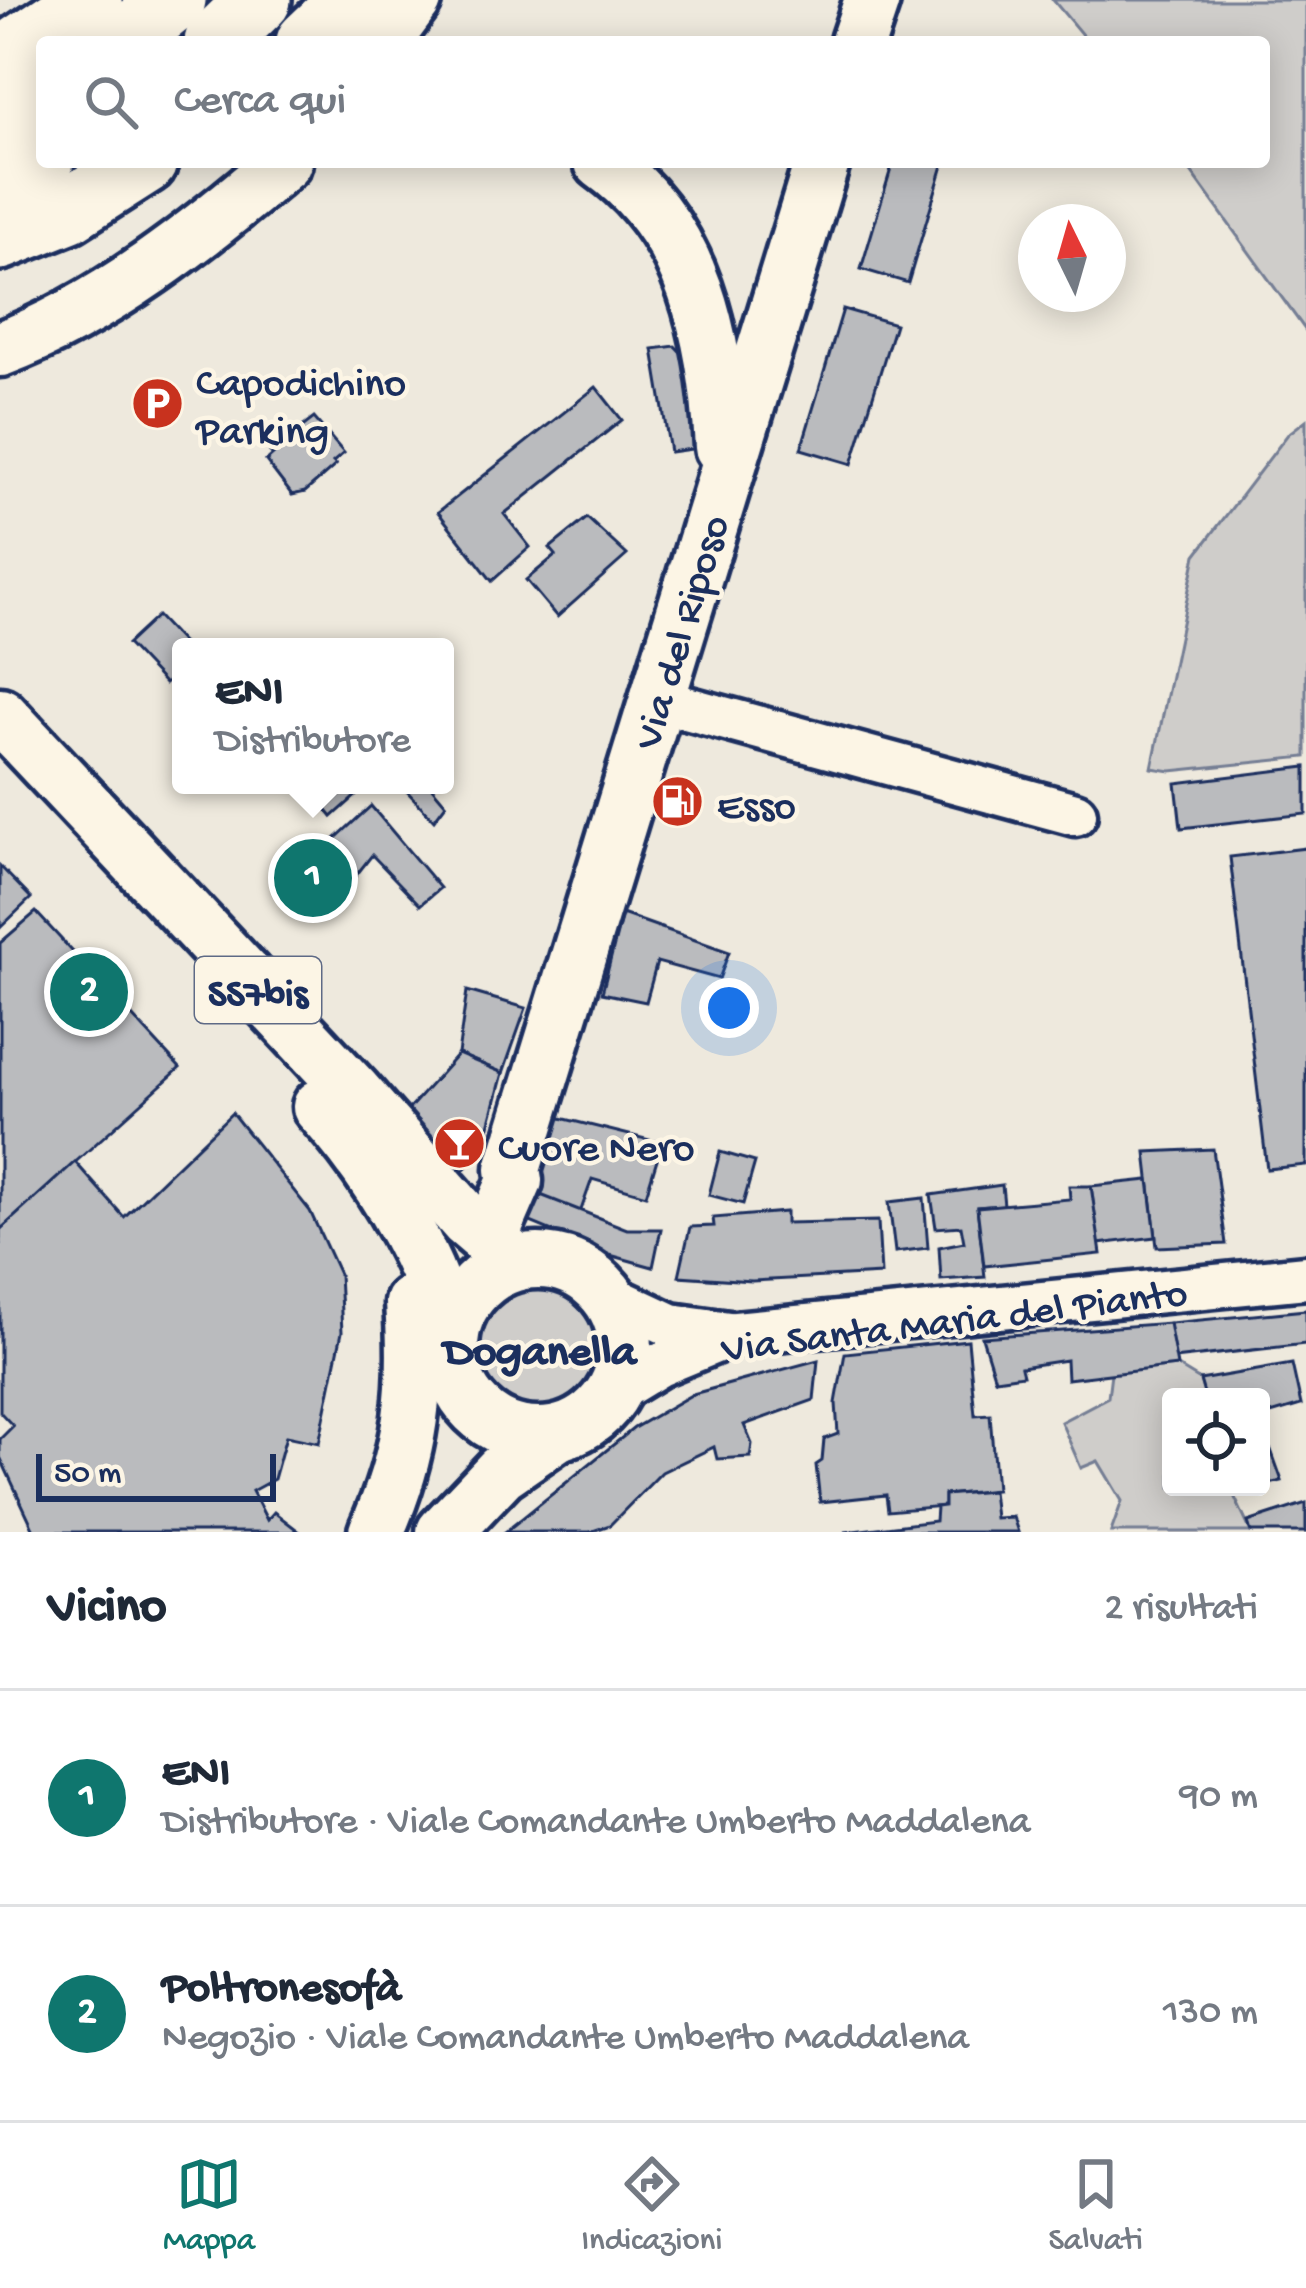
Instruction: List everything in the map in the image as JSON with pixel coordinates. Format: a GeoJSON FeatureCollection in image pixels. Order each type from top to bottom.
{"type":"FeatureCollection","features":[{"type":"Feature","properties":{"kind":"highway"},"geometry":{"type":"LineString","coordinates":[[36,36],[89,0]]}},
{"type":"Feature","properties":{"kind":"highway"},"geometry":{"type":"LineString","coordinates":[[130,36],[175,0]]}},
{"type":"Feature","properties":{"kind":"highway"},"geometry":{"type":"LineString","coordinates":[[222,36],[260,0]]}},
{"type":"Feature","properties":{"kind":"highway"},"geometry":{"type":"LineString","coordinates":[[314,36],[352,0]]}},
{"type":"Feature","properties":{"kind":"highway"},"geometry":{"type":"LineString","coordinates":[[0,61],[36,36]]}},
{"type":"Feature","properties":{"kind":"highway"},"geometry":{"type":"LineString","coordinates":[[0,119],[36,100]]}},
{"type":"Feature","properties":{"kind":"highway"},"geometry":{"type":"LineString","coordinates":[[0,182],[36,164]]}},
{"type":"Feature","properties":{"kind":"highway"},"geometry":{"type":"LineString","coordinates":[[0,238],[68,211],[136,168]]}},
{"type":"Feature","properties":{"kind":"main road"},"geometry":{"type":"LineString","coordinates":[[387,36],[414,0]]}},
{"type":"Feature","properties":{"kind":"main road"},"geometry":{"type":"LineString","coordinates":[[860,36],[872,0]]}},
{"type":"Feature","properties":{"kind":"main road"},"geometry":{"type":"LineString","coordinates":[[13,350],[91,305],[178,245],[276,168]]}},
{"type":"Feature","properties":{"kind":"main road"},"geometry":{"type":"LineString","coordinates":[[610,168],[624,178],[678,250],[699,298],[718,382],[723,484]]}},
{"type":"Feature","properties":{"kind":"main road","name":"Via del Riposo"},"geometry":{"type":"LineString","coordinates":[[487,1238],[515,1181],[513,1168],[820,168]]}},
{"type":"Feature","properties":{"kind":"main road","name":"SS7bis"},"geometry":{"type":"LineString","coordinates":[[0,715],[487,1238]]}},
{"type":"Feature","properties":{"kind":"main road","name":"SS7bis"},"geometry":{"type":"LineString","coordinates":[[0,771],[331,1119],[398,1212]]}},
{"type":"Feature","properties":{"kind":"main road"},"geometry":{"type":"LineString","coordinates":[[398,1212],[438,1295],[462,1391],[479,1412],[502,1428],[528,1435],[556,1434]]}},
{"type":"Feature","properties":{"kind":"main road"},"geometry":{"type":"LineString","coordinates":[[380,1532],[405,1445],[417,1373],[411,1286],[398,1212]]}},
{"type":"Feature","properties":{"kind":"main road"},"geometry":{"type":"LineString","coordinates":[[444,1532],[501,1472],[556,1434],[594,1415],[613,1393],[625,1354],[618,1313],[608,1294],[589,1277],[487,1238]]}},
{"type":"Feature","properties":{"kind":"main road"},"geometry":{"type":"LineString","coordinates":[[380,1532],[409,1504],[438,1439],[458,1312],[473,1290],[495,1272],[487,1238]]}},
{"type":"Feature","properties":{"kind":"street"},"geometry":{"type":"LineString","coordinates":[[657,700],[1075,814]]}},
{"type":"Feature","properties":{"kind":"street","name":"Via Santa Maria del Pianto"},"geometry":{"type":"LineString","coordinates":[[613,1393],[659,1365],[736,1333],[1306,1276]]}},
{"type":"Feature","properties":{"kind":"street"},"geometry":{"type":"LineString","coordinates":[[608,1294],[671,1325],[736,1333]]}},
{"type":"Feature","properties":{"kind":"shaded area"},"geometry":{"type":"Polygon","coordinates":[[[1053,0],[1306,0],[1306,331],[1188,168],[1270,168],[1270,36],[1083,36],[1053,0]]]}},
{"type":"Feature","properties":{"kind":"shaded area"},"geometry":{"type":"Polygon","coordinates":[[[1306,420],[1306,757],[1171,771],[1152,768],[1196,555],[1288,434],[1306,420]]]}},
{"type":"Feature","properties":{"kind":"shaded area"},"geometry":{"type":"Polygon","coordinates":[[[538,1273],[566,1279],[590,1295],[606,1319],[612,1347],[606,1375],[590,1399],[566,1415],[538,1421],[510,1415],[486,1399],[470,1375],[464,1347],[470,1319],[486,1295],[510,1279],[538,1273]]]}},
{"type":"Feature","properties":{"kind":"shaded area"},"geometry":{"type":"Polygon","coordinates":[[[1177,1366],[1200,1380],[1202,1388],[1162,1388],[1162,1496],[1234,1496],[1251,1532],[1111,1532],[1122,1501],[1098,1461],[1081,1468],[1061,1422],[1108,1397],[1111,1373],[1177,1366]]]}},
{"type":"Feature","properties":{"kind":"building"},"geometry":{"type":"Polygon","coordinates":[[[891,168],[942,168],[908,283],[861,269],[891,168]]]}},
{"type":"Feature","properties":{"kind":"building"},"geometry":{"type":"Polygon","coordinates":[[[843,309],[895,324],[852,464],[801,449],[843,309]]]}},
{"type":"Feature","properties":{"kind":"building"},"geometry":{"type":"Polygon","coordinates":[[[675,346],[687,359],[699,448],[670,452],[653,349],[675,346]]]}},
{"type":"Feature","properties":{"kind":"building"},"geometry":{"type":"Polygon","coordinates":[[[596,387],[622,420],[504,514],[530,547],[492,581],[438,512],[596,387]]]}},
{"type":"Feature","properties":{"kind":"building"},"geometry":{"type":"Polygon","coordinates":[[[314,418],[344,453],[305,492],[292,495],[266,461],[273,455],[270,452],[314,418]]]}},
{"type":"Feature","properties":{"kind":"building"},"geometry":{"type":"Polygon","coordinates":[[[587,518],[627,555],[557,617],[526,580],[556,555],[550,548],[587,518]]]}},
{"type":"Feature","properties":{"kind":"building"},"geometry":{"type":"Polygon","coordinates":[[[157,616],[178,638],[172,638],[172,677],[165,684],[127,644],[157,616]]]}},
{"type":"Feature","properties":{"kind":"building"},"geometry":{"type":"Polygon","coordinates":[[[1306,767],[1306,814],[1181,828],[1176,783],[1306,767]]]}},
{"type":"Feature","properties":{"kind":"building"},"geometry":{"type":"Polygon","coordinates":[[[313,794],[358,794],[332,817],[313,794]]]}},
{"type":"Feature","properties":{"kind":"building"},"geometry":{"type":"Polygon","coordinates":[[[409,794],[438,794],[446,804],[434,820],[409,794]]]}},
{"type":"Feature","properties":{"kind":"building"},"geometry":{"type":"Polygon","coordinates":[[[371,806],[440,888],[420,905],[372,855],[354,878],[325,848],[371,806]]]}},
{"type":"Feature","properties":{"kind":"building"},"geometry":{"type":"Polygon","coordinates":[[[318,840],[354,878],[305,921],[273,882],[318,840]]]}},
{"type":"Feature","properties":{"kind":"building"},"geometry":{"type":"Polygon","coordinates":[[[1306,848],[1306,1165],[1267,1169],[1230,857],[1306,848]]]}},
{"type":"Feature","properties":{"kind":"building"},"geometry":{"type":"Polygon","coordinates":[[[0,866],[31,898],[0,928],[0,866]]]}},
{"type":"Feature","properties":{"kind":"building"},"geometry":{"type":"Polygon","coordinates":[[[36,912],[180,1068],[0,1230],[0,943],[36,912]]]}},
{"type":"Feature","properties":{"kind":"building"},"geometry":{"type":"Polygon","coordinates":[[[622,914],[729,952],[719,979],[657,962],[646,1002],[602,993],[622,914]]]}},
{"type":"Feature","properties":{"kind":"building"},"geometry":{"type":"Polygon","coordinates":[[[467,991],[526,1008],[503,1073],[458,1054],[467,991]]]}},
{"type":"Feature","properties":{"kind":"building"},"geometry":{"type":"Polygon","coordinates":[[[458,1054],[503,1073],[482,1152],[461,1172],[408,1110],[458,1054]]]}},
{"type":"Feature","properties":{"kind":"building"},"geometry":{"type":"Polygon","coordinates":[[[232,1113],[310,1211],[339,1274],[342,1332],[319,1443],[286,1436],[274,1479],[252,1491],[267,1520],[274,1512],[300,1532],[35,1532],[0,1457],[0,1439],[13,1426],[0,1412],[0,1230],[75,1162],[124,1217],[232,1113]]]}},
{"type":"Feature","properties":{"kind":"building"},"geometry":{"type":"Polygon","coordinates":[[[553,1116],[662,1143],[646,1195],[592,1179],[580,1213],[533,1192],[553,1116]]]}},
{"type":"Feature","properties":{"kind":"building"},"geometry":{"type":"Polygon","coordinates":[[[1213,1149],[1226,1244],[1157,1247],[1146,1152],[1213,1149]]]}},
{"type":"Feature","properties":{"kind":"building"},"geometry":{"type":"Polygon","coordinates":[[[720,1152],[755,1162],[743,1204],[709,1195],[720,1152]]]}},
{"type":"Feature","properties":{"kind":"building"},"geometry":{"type":"Polygon","coordinates":[[[1149,1180],[1156,1237],[1098,1244],[1091,1186],[1149,1180]]]}},
{"type":"Feature","properties":{"kind":"building"},"geometry":{"type":"Polygon","coordinates":[[[1002,1185],[1004,1205],[977,1207],[985,1277],[941,1280],[939,1247],[964,1242],[961,1226],[936,1228],[931,1195],[1002,1185]]]}},
{"type":"Feature","properties":{"kind":"building"},"geometry":{"type":"Polygon","coordinates":[[[1069,1186],[1091,1186],[1101,1254],[984,1266],[977,1207],[1070,1199],[1069,1186]]]}},
{"type":"Feature","properties":{"kind":"building"},"geometry":{"type":"Polygon","coordinates":[[[533,1192],[627,1229],[661,1229],[653,1267],[610,1255],[523,1219],[533,1192]]]}},
{"type":"Feature","properties":{"kind":"building"},"geometry":{"type":"Polygon","coordinates":[[[924,1198],[928,1248],[895,1252],[889,1202],[924,1198]]]}},
{"type":"Feature","properties":{"kind":"building"},"geometry":{"type":"Polygon","coordinates":[[[786,1212],[786,1223],[878,1221],[881,1274],[752,1281],[679,1276],[690,1227],[714,1226],[713,1218],[786,1212]]]}},
{"type":"Feature","properties":{"kind":"building"},"geometry":{"type":"Polygon","coordinates":[[[1306,1310],[1306,1344],[1173,1359],[1169,1323],[1306,1310]]]}},
{"type":"Feature","properties":{"kind":"building"},"geometry":{"type":"Polygon","coordinates":[[[1169,1323],[1177,1366],[1067,1379],[1066,1360],[1021,1367],[1023,1375],[995,1379],[982,1337],[1169,1323]]]}},
{"type":"Feature","properties":{"kind":"building"},"geometry":{"type":"Polygon","coordinates":[[[968,1340],[975,1415],[990,1414],[996,1490],[944,1495],[944,1506],[888,1511],[886,1495],[820,1502],[816,1465],[822,1461],[824,1439],[838,1434],[836,1403],[845,1353],[968,1340]]]}},
{"type":"Feature","properties":{"kind":"building"},"geometry":{"type":"Polygon","coordinates":[[[818,1360],[814,1400],[744,1425],[752,1444],[750,1457],[717,1459],[714,1447],[662,1472],[610,1525],[590,1532],[505,1532],[634,1428],[693,1394],[818,1360]]]}},
{"type":"Feature","properties":{"kind":"building"},"geometry":{"type":"Polygon","coordinates":[[[1292,1364],[1301,1405],[1270,1414],[1270,1388],[1202,1388],[1200,1380],[1292,1364]]]}},
{"type":"Feature","properties":{"kind":"building"},"geometry":{"type":"Polygon","coordinates":[[[1270,1450],[1271,1450],[1282,1481],[1270,1484],[1270,1450]]]}},
{"type":"Feature","properties":{"kind":"building"},"geometry":{"type":"Polygon","coordinates":[[[992,1491],[995,1518],[1013,1517],[1018,1532],[845,1532],[935,1521],[936,1507],[944,1506],[944,1495],[992,1491]]]}},
{"type":"Feature","properties":{"kind":"building"},"geometry":{"type":"Polygon","coordinates":[[[1306,1503],[1306,1532],[1251,1532],[1248,1522],[1306,1503]]]}},
{"type":"Feature","properties":{"kind":"place","name":"Capodichino Parking"},"geometry":{"type":"Point","coordinates":[157,403]}},
{"type":"Feature","properties":{"kind":"place","name":"Esso"},"geometry":{"type":"Point","coordinates":[678,802]}},
{"type":"Feature","properties":{"kind":"place","name":"ENI"},"geometry":{"type":"Point","coordinates":[313,878]}},
{"type":"Feature","properties":{"kind":"place","name":"Poltronesofà"},"geometry":{"type":"Point","coordinates":[89,992]}},
{"type":"Feature","properties":{"kind":"place","name":"Cuore Nero"},"geometry":{"type":"Point","coordinates":[459,1144]}},
{"type":"Feature","properties":{"kind":"district","name":"Doganella"},"geometry":{"type":"Point","coordinates":[540,1347]}}]}
